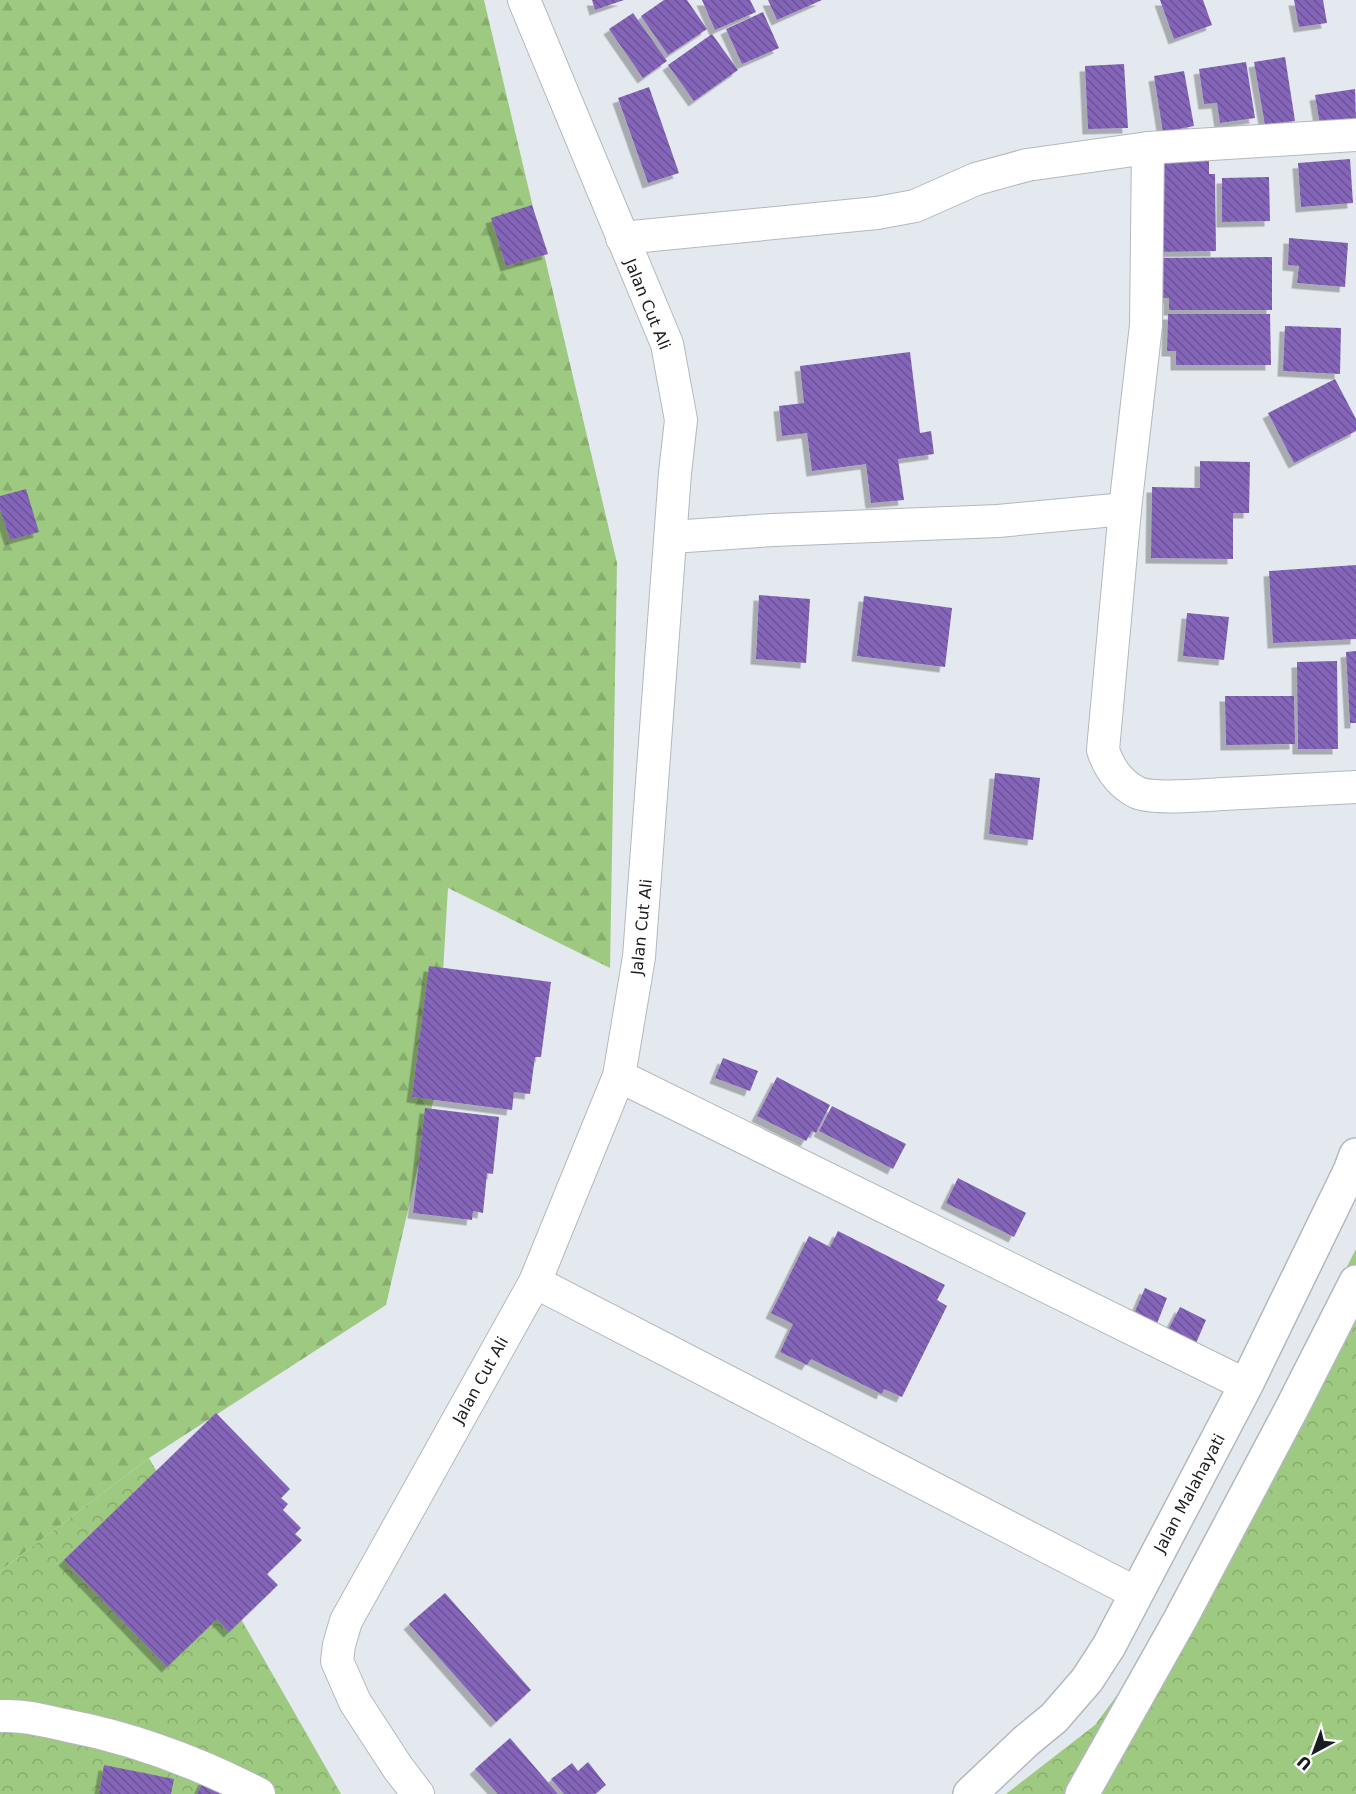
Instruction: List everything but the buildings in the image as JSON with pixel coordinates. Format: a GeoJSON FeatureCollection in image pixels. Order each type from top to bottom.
{"type":"FeatureCollection","features":[{"type":"Feature","properties":{"kind":"main road","name":"Jalan Malahayati"},"geometry":{"type":"LineString","coordinates":[[970,1794],[1054,1718],[1087,1680],[1109,1646],[1246,1385],[1356,1155]]}},
{"type":"Feature","properties":{"kind":"main road"},"geometry":{"type":"LineString","coordinates":[[1082,1794],[1181,1618],[1356,1282]]}},
{"type":"Feature","properties":{"kind":"street","name":"Jalan Cut Ali"},"geometry":{"type":"LineString","coordinates":[[418,1794],[398,1768],[355,1702],[337,1661],[339,1645],[346,1621],[535,1282],[619,1076],[639,957],[681,420],[667,344],[524,0]]}},
{"type":"Feature","properties":{"kind":"street"},"geometry":{"type":"LineString","coordinates":[[622,238],[887,211],[915,206],[976,179],[1027,165],[1148,148],[1356,135]]}},
{"type":"Feature","properties":{"kind":"street"},"geometry":{"type":"LineString","coordinates":[[1148,148],[1146,325],[1125,509],[1103,750],[1109,768],[1121,782],[1138,793],[1163,796],[1356,787]]}},
{"type":"Feature","properties":{"kind":"street"},"geometry":{"type":"LineString","coordinates":[[672,537],[773,530],[998,521],[1125,509]]}},
{"type":"Feature","properties":{"kind":"street"},"geometry":{"type":"LineString","coordinates":[[619,1076],[1246,1385]]}},
{"type":"Feature","properties":{"kind":"street"},"geometry":{"type":"LineString","coordinates":[[535,1282],[1136,1593]]}},
{"type":"Feature","properties":{"kind":"street"},"geometry":{"type":"LineString","coordinates":[[0,1716],[18,1716],[106,1733],[183,1758],[259,1794]]}},
{"type":"Feature","properties":{"kind":"green space"},"geometry":{"type":"Polygon","coordinates":[[[0,0],[484,0],[617,563],[610,968],[448,888],[436,1089],[386,1305],[149,1458],[0,1571],[0,0]]]}},
{"type":"Feature","properties":{"kind":"green space"},"geometry":{"type":"Polygon","coordinates":[[[1356,1249],[1356,1794],[1006,1794],[1095,1725],[1146,1656],[1356,1249]]]}},
{"type":"Feature","properties":{"kind":"green space"},"geometry":{"type":"Polygon","coordinates":[[[149,1458],[341,1794],[0,1794],[0,1571],[149,1458]]]}}]}
